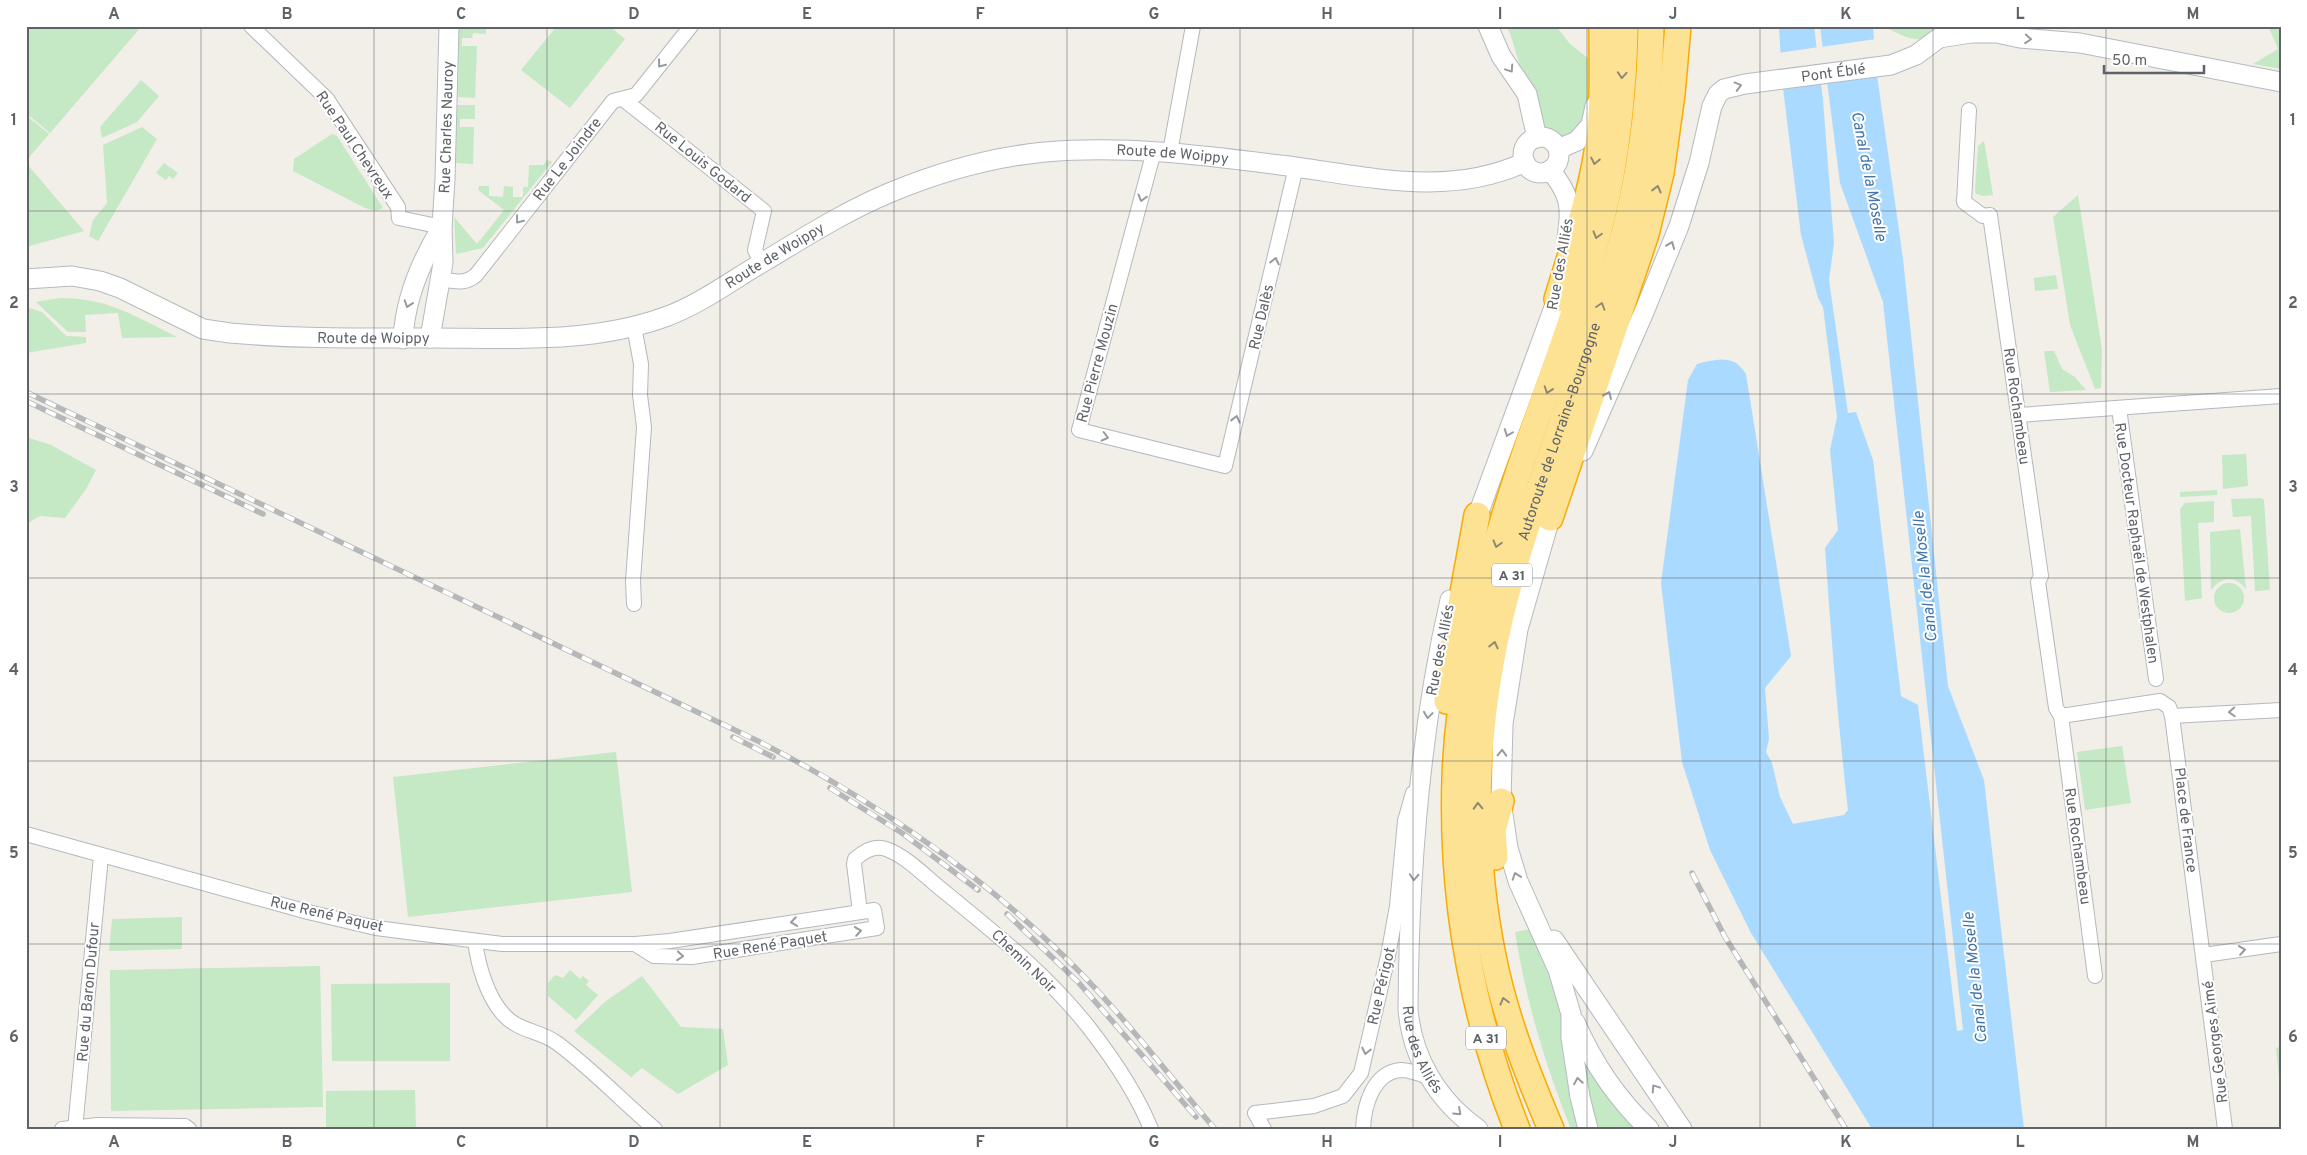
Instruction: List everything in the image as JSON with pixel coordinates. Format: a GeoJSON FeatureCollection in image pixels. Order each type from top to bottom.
{"type":"FeatureCollection","features":[{"type":"Feature","properties":{"kind":"highway"},"geometry":{"type":"LineString","coordinates":[[1557,299],[1582,218],[1597,151],[1602,78],[1602,26]]}},
{"type":"Feature","properties":{"kind":"highway","name":"Autoroute de Lorraine-Bourgogne"},"geometry":{"type":"LineString","coordinates":[[1517,1129],[1491,1057],[1466,945],[1454,843],[1455,776],[1462,700],[1478,614],[1512,490],[1566,339],[1602,217],[1618,126],[1625,26]]}},
{"type":"Feature","properties":{"kind":"highway","name":"Autoroute de Lorraine-Bourgogne"},"geometry":{"type":"LineString","coordinates":[[1551,1129],[1519,1049],[1494,964],[1482,889],[1477,801],[1479,753],[1492,656],[1516,562],[1614,266],[1628,216],[1640,160],[1648,98],[1651,26]]}},
{"type":"Feature","properties":{"kind":"highway"},"geometry":{"type":"LineString","coordinates":[[1671,26],[1672,94]]}},
{"type":"Feature","properties":{"kind":"highway"},"geometry":{"type":"LineString","coordinates":[[1550,518],[1646,234],[1661,173],[1672,94],[1678,26]]}},
{"type":"Feature","properties":{"kind":"highway"},"geometry":{"type":"LineString","coordinates":[[1466,945],[1446,886],[1441,795],[1451,659],[1477,515]]}},
{"type":"Feature","properties":{"kind":"highway"},"geometry":{"type":"LineString","coordinates":[[1501,801],[1493,831],[1497,882],[1506,939],[1540,1072],[1555,1114],[1556,1129]]}},
{"type":"Feature","properties":{"kind":"main road","name":"Rue Charles Nauroy"},"geometry":{"type":"LineString","coordinates":[[430,338],[443,263],[442,227],[449,26]]}},
{"type":"Feature","properties":{"kind":"main road"},"geometry":{"type":"LineString","coordinates":[[1488,26],[1501,56],[1527,94],[1536,138]]}},
{"type":"Feature","properties":{"kind":"main road","name":"Pont Éblé"},"geometry":{"type":"LineString","coordinates":[[1550,518],[1570,482],[1672,243],[1698,163],[1712,106],[1718,94],[1724,89],[1745,84],[1891,65],[1916,55],[1939,38],[1997,30],[2020,38],[2080,43],[2281,82]]}},
{"type":"Feature","properties":{"kind":"main road"},"geometry":{"type":"LineString","coordinates":[[1558,149],[1576,141],[1591,126],[1602,78]]}},
{"type":"Feature","properties":{"kind":"main road"},"geometry":{"type":"LineString","coordinates":[[1536,138],[1547,138],[1558,149],[1557,163],[1550,170],[1536,172],[1525,162],[1524,150],[1536,138]]}},
{"type":"Feature","properties":{"kind":"main road","name":"Route de Woippy"},"geometry":{"type":"LineString","coordinates":[[26,280],[72,276],[100,281],[120,288],[203,328],[230,333],[403,339],[565,338],[594,335],[634,326],[666,316],[702,299],[761,263],[889,193],[978,164],[1045,152],[1103,150],[1162,152],[1403,181],[1441,183],[1458,182],[1497,174],[1525,162]]}},
{"type":"Feature","properties":{"kind":"main road","name":"Rue des Alliés"},"geometry":{"type":"LineString","coordinates":[[1478,1129],[1449,1104],[1428,1076],[1414,1043],[1408,1009],[1422,764],[1435,667],[1452,592],[1477,515],[1557,299],[1570,214],[1569,198],[1560,182],[1550,170]]}},
{"type":"Feature","properties":{"kind":"main road","name":"Rue Charles Nauroy"},"geometry":{"type":"LineString","coordinates":[[403,339],[404,316],[418,274],[426,254],[442,227]]}},
{"type":"Feature","properties":{"kind":"main road"},"geometry":{"type":"LineString","coordinates":[[418,274],[440,278]]}},
{"type":"Feature","properties":{"kind":"main road"},"geometry":{"type":"LineString","coordinates":[[1550,518],[1518,629],[1503,724],[1501,801],[1508,848],[1518,881],[1558,970],[1571,1014],[1587,1050],[1603,1076],[1622,1101],[1649,1129]]}},
{"type":"Feature","properties":{"kind":"main road"},"geometry":{"type":"LineString","coordinates":[[1537,920],[1562,950],[1682,1129]]}},
{"type":"Feature","properties":{"kind":"main road"},"geometry":{"type":"LineString","coordinates":[[1571,1014],[1571,1038],[1580,1097],[1588,1129]]}},
{"type":"Feature","properties":{"kind":"street","name":"Rue Paul Chevreux"},"geometry":{"type":"LineString","coordinates":[[251,26],[326,99],[398,207],[399,218],[442,227]]}},
{"type":"Feature","properties":{"kind":"street","name":"Rue Le Joindre"},"geometry":{"type":"LineString","coordinates":[[440,278],[463,282],[469,281],[476,275],[613,100],[636,95],[691,26]]}},
{"type":"Feature","properties":{"kind":"street"},"geometry":{"type":"LineString","coordinates":[[1162,152],[1193,26]]}},
{"type":"Feature","properties":{"kind":"street","name":"Rue Louis Godard"},"geometry":{"type":"LineString","coordinates":[[623,99],[764,211],[755,250],[761,263]]}},
{"type":"Feature","properties":{"kind":"street","name":"Rue Rochambeau"},"geometry":{"type":"LineString","coordinates":[[1969,110],[1964,202],[1983,216],[1990,215],[2041,576],[2038,582],[2056,708],[2061,716],[2095,976]]}},
{"type":"Feature","properties":{"kind":"street","name":"Rue Pierre Mouzin"},"geometry":{"type":"LineString","coordinates":[[1162,152],[1079,430],[1225,466]]}},
{"type":"Feature","properties":{"kind":"street","name":"Rue Dalès"},"geometry":{"type":"LineString","coordinates":[[1225,466],[1296,167]]}},
{"type":"Feature","properties":{"kind":"street"},"geometry":{"type":"LineString","coordinates":[[634,326],[641,364],[640,395],[644,427],[633,582],[634,604]]}},
{"type":"Feature","properties":{"kind":"street"},"geometry":{"type":"LineString","coordinates":[[2019,415],[2281,396]]}},
{"type":"Feature","properties":{"kind":"street","name":"Rue Docteur Raphaël de Westphalen"},"geometry":{"type":"LineString","coordinates":[[2119,408],[2156,679]]}},
{"type":"Feature","properties":{"kind":"street"},"geometry":{"type":"LineString","coordinates":[[2061,716],[2160,702],[2169,707],[2172,716],[2281,710]]}},
{"type":"Feature","properties":{"kind":"street","name":"Place de France"},"geometry":{"type":"LineString","coordinates":[[2172,716],[2204,955]]}},
{"type":"Feature","properties":{"kind":"street","name":"Rue Périgot"},"geometry":{"type":"LineString","coordinates":[[1264,1129],[1255,1113],[1314,1106],[1343,1096],[1360,1073],[1388,956],[1397,906],[1405,821],[1422,764]]}},
{"type":"Feature","properties":{"kind":"street","name":"Rue René Paquet"},"geometry":{"type":"LineString","coordinates":[[26,834],[334,918],[376,928],[475,941],[530,946],[635,944],[670,941],[874,910],[877,928],[692,957],[654,956],[635,944]]}},
{"type":"Feature","properties":{"kind":"street","name":"Chemin Noir"},"geometry":{"type":"LineString","coordinates":[[860,912],[854,871],[855,858],[874,848],[886,849],[898,856],[982,921],[1019,954],[1090,1028],[1134,1090],[1151,1129]]}},
{"type":"Feature","properties":{"kind":"street","name":"Rue du Baron Dufour"},"geometry":{"type":"LineString","coordinates":[[75,1128],[101,856]]}},
{"type":"Feature","properties":{"kind":"street"},"geometry":{"type":"LineString","coordinates":[[475,941],[481,970],[494,1001],[504,1016],[518,1026],[558,1043],[655,1129]]}},
{"type":"Feature","properties":{"kind":"street"},"geometry":{"type":"LineString","coordinates":[[2204,955],[2281,944]]}},
{"type":"Feature","properties":{"kind":"street","name":"Rue Georges Aimé"},"geometry":{"type":"LineString","coordinates":[[2204,955],[2225,1129]]}},
{"type":"Feature","properties":{"kind":"street"},"geometry":{"type":"LineString","coordinates":[[1363,1129],[1365,1106],[1373,1090],[1386,1076],[1399,1070],[1408,1070],[1428,1076]]}},
{"type":"Feature","properties":{"kind":"street"},"geometry":{"type":"LineString","coordinates":[[62,1129],[98,1125],[185,1126],[189,1129]]}},
{"type":"Feature","properties":{"kind":"green space"},"geometry":{"type":"Polygon","coordinates":[[[26,26],[141,27],[50,133],[26,113],[26,26]]]}},
{"type":"Feature","properties":{"kind":"green space"},"geometry":{"type":"Polygon","coordinates":[[[459,26],[486,27],[486,34],[473,33],[472,38],[462,38],[462,46],[477,46],[475,98],[458,97],[459,26]]]}},
{"type":"Feature","properties":{"kind":"green space"},"geometry":{"type":"Polygon","coordinates":[[[557,26],[609,26],[625,39],[570,108],[521,70],[557,26]]]}},
{"type":"Feature","properties":{"kind":"green space"},"geometry":{"type":"Polygon","coordinates":[[[1507,26],[1556,26],[1570,44],[1598,66],[1584,115],[1576,129],[1568,135],[1552,142],[1544,130],[1531,102],[1507,26]]]}},
{"type":"Feature","properties":{"kind":"green space"},"geometry":{"type":"Polygon","coordinates":[[[1883,26],[1944,26],[1928,37],[1914,39],[1883,26]]]}},
{"type":"Feature","properties":{"kind":"green space"},"geometry":{"type":"Polygon","coordinates":[[[2268,26],[2281,26],[2281,69],[2253,64],[2278,49],[2268,26]]]}},
{"type":"Feature","properties":{"kind":"green space"},"geometry":{"type":"Polygon","coordinates":[[[141,80],[159,96],[137,122],[102,138],[100,127],[141,80]]]}},
{"type":"Feature","properties":{"kind":"green space"},"geometry":{"type":"Polygon","coordinates":[[[457,105],[475,105],[475,119],[460,119],[460,127],[474,127],[473,164],[456,163],[457,105]]]}},
{"type":"Feature","properties":{"kind":"green space"},"geometry":{"type":"Polygon","coordinates":[[[26,115],[49,134],[26,161],[26,115]]]}},
{"type":"Feature","properties":{"kind":"green space"},"geometry":{"type":"Polygon","coordinates":[[[142,127],[157,139],[98,241],[89,236],[93,220],[107,203],[103,145],[142,127]]]}},
{"type":"Feature","properties":{"kind":"green space"},"geometry":{"type":"Polygon","coordinates":[[[332,134],[337,136],[383,208],[376,211],[365,208],[293,171],[294,159],[332,134]]]}},
{"type":"Feature","properties":{"kind":"green space"},"geometry":{"type":"Polygon","coordinates":[[[1984,141],[1993,195],[1983,196],[1976,194],[1975,190],[1978,146],[1984,141]]]}},
{"type":"Feature","properties":{"kind":"green space"},"geometry":{"type":"Polygon","coordinates":[[[547,160],[552,162],[483,248],[456,254],[454,217],[477,244],[504,210],[478,190],[479,186],[489,186],[489,196],[503,197],[504,186],[513,187],[513,197],[523,197],[523,187],[528,187],[529,165],[543,165],[547,160]]]}},
{"type":"Feature","properties":{"kind":"green space"},"geometry":{"type":"Polygon","coordinates":[[[164,163],[178,173],[173,179],[169,176],[166,180],[156,173],[164,163]]]}},
{"type":"Feature","properties":{"kind":"green space"},"geometry":{"type":"Polygon","coordinates":[[[27,164],[84,231],[26,247],[27,164]]]}},
{"type":"Feature","properties":{"kind":"green space"},"geometry":{"type":"Polygon","coordinates":[[[2078,195],[2102,350],[2101,388],[2095,389],[2070,325],[2053,217],[2078,195]]]}},
{"type":"Feature","properties":{"kind":"green space"},"geometry":{"type":"Polygon","coordinates":[[[2056,275],[2058,289],[2035,291],[2034,278],[2056,275]]]}},
{"type":"Feature","properties":{"kind":"green space"},"geometry":{"type":"Polygon","coordinates":[[[60,298],[93,301],[107,305],[134,315],[177,337],[122,338],[118,313],[85,315],[86,332],[68,332],[36,302],[60,298]]]}},
{"type":"Feature","properties":{"kind":"green space"},"geometry":{"type":"Polygon","coordinates":[[[26,307],[42,312],[66,336],[86,337],[86,343],[26,353],[26,307]]]}},
{"type":"Feature","properties":{"kind":"green space"},"geometry":{"type":"Polygon","coordinates":[[[2044,351],[2054,351],[2062,369],[2075,377],[2086,390],[2050,392],[2044,351]]]}},
{"type":"Feature","properties":{"kind":"green space"},"geometry":{"type":"Polygon","coordinates":[[[26,437],[51,445],[96,470],[86,489],[65,518],[40,516],[26,524],[26,437]]]}},
{"type":"Feature","properties":{"kind":"green space"},"geometry":{"type":"Polygon","coordinates":[[[2246,454],[2248,486],[2223,489],[2222,455],[2246,454]]]}},
{"type":"Feature","properties":{"kind":"green space"},"geometry":{"type":"Polygon","coordinates":[[[2217,490],[2217,495],[2180,497],[2180,492],[2217,490]]]}},
{"type":"Feature","properties":{"kind":"green space"},"geometry":{"type":"Polygon","coordinates":[[[2261,498],[2264,500],[2270,590],[2255,591],[2251,516],[2233,517],[2231,499],[2261,498]]]}},
{"type":"Feature","properties":{"kind":"green space"},"geometry":{"type":"Polygon","coordinates":[[[2214,501],[2214,522],[2198,523],[2202,598],[2185,601],[2180,509],[2185,503],[2214,501]]]}},
{"type":"Feature","properties":{"kind":"green space"},"geometry":{"type":"Polygon","coordinates":[[[2240,529],[2246,589],[2237,581],[2228,579],[2219,582],[2211,590],[2210,532],[2240,529]]]}},
{"type":"Feature","properties":{"kind":"green space"},"geometry":{"type":"Polygon","coordinates":[[[2229,583],[2240,587],[2244,598],[2240,609],[2229,613],[2218,609],[2214,598],[2218,587],[2229,583]]]}},
{"type":"Feature","properties":{"kind":"green space"},"geometry":{"type":"Polygon","coordinates":[[[2122,746],[2131,803],[2085,810],[2077,752],[2122,746]]]}},
{"type":"Feature","properties":{"kind":"green space"},"geometry":{"type":"Polygon","coordinates":[[[616,752],[632,892],[408,917],[393,777],[616,752]]]}},
{"type":"Feature","properties":{"kind":"green space"},"geometry":{"type":"Polygon","coordinates":[[[182,917],[182,949],[109,951],[112,919],[182,917]]]}},
{"type":"Feature","properties":{"kind":"green space"},"geometry":{"type":"Polygon","coordinates":[[[1531,929],[1557,992],[1583,1129],[1571,1129],[1545,1057],[1531,1008],[1515,932],[1531,929]]]}},
{"type":"Feature","properties":{"kind":"green space"},"geometry":{"type":"Polygon","coordinates":[[[320,966],[323,1107],[111,1111],[110,970],[320,966]]]}},
{"type":"Feature","properties":{"kind":"green space"},"geometry":{"type":"Polygon","coordinates":[[[570,970],[580,979],[583,976],[589,981],[586,985],[598,995],[576,1020],[548,996],[548,983],[555,975],[563,978],[570,970]]]}},
{"type":"Feature","properties":{"kind":"green space"},"geometry":{"type":"Polygon","coordinates":[[[642,976],[681,1027],[723,1029],[728,1065],[678,1094],[642,1068],[631,1077],[574,1031],[606,1001],[642,976]]]}},
{"type":"Feature","properties":{"kind":"green space"},"geometry":{"type":"Polygon","coordinates":[[[450,983],[450,1061],[332,1061],[331,984],[450,983]]]}},
{"type":"Feature","properties":{"kind":"green space"},"geometry":{"type":"Polygon","coordinates":[[[1579,1043],[1606,1094],[1635,1129],[1596,1129],[1579,1043]]]}},
{"type":"Feature","properties":{"kind":"green space"},"geometry":{"type":"Polygon","coordinates":[[[2281,1045],[2281,1095],[2276,1049],[2281,1045]]]}},
{"type":"Feature","properties":{"kind":"green space"},"geometry":{"type":"Polygon","coordinates":[[[415,1090],[416,1129],[326,1129],[326,1091],[415,1090]]]}},
{"type":"Feature","properties":{"kind":"water","name":"Canal de la Moselle"},"geometry":{"type":"Polygon","coordinates":[[[1779,26],[1814,26],[1823,100],[1834,243],[1829,280],[1848,413],[1856,412],[1873,460],[1901,696],[1918,705],[1957,1031],[1963,1030],[1883,302],[1840,183],[1820,26],[1873,26],[1876,68],[1903,259],[1948,686],[1984,780],[2024,1129],[1872,1129],[1751,933],[1710,850],[1682,762],[1661,583],[1688,380],[1697,364],[1724,360],[1736,363],[1746,374],[1791,656],[1765,688],[1769,739],[1766,752],[1772,763],[1780,797],[1793,824],[1844,815],[1848,810],[1825,548],[1838,530],[1830,450],[1837,417],[1823,307],[1818,298],[1801,235],[1782,80],[1779,26]]]}},
{"type":"Feature","properties":{"kind":"pier"},"geometry":{"type":"Polygon","coordinates":[[[1876,39],[1880,73],[1825,80],[1821,47],[1876,39]]]}},
{"type":"Feature","properties":{"kind":"pier"},"geometry":{"type":"Polygon","coordinates":[[[1819,47],[1823,81],[1779,80],[1778,53],[1819,47]]]}},
{"type":"Feature","properties":{"kind":"railway"},"geometry":{"type":"LineString","coordinates":[[26,392],[760,742],[875,807],[982,884],[1049,942],[1114,1009],[1215,1129]]}},
{"type":"Feature","properties":{"kind":"railway"},"geometry":{"type":"LineString","coordinates":[[26,401],[263,514]]}},
{"type":"Feature","properties":{"kind":"railway"},"geometry":{"type":"LineString","coordinates":[[733,737],[773,757]]}},
{"type":"Feature","properties":{"kind":"railway"},"geometry":{"type":"LineString","coordinates":[[830,788],[902,833],[978,890]]}},
{"type":"Feature","properties":{"kind":"railway"},"geometry":{"type":"LineString","coordinates":[[1692,873],[1725,937],[1846,1129]]}},
{"type":"Feature","properties":{"kind":"railway"},"geometry":{"type":"LineString","coordinates":[[1007,914],[1078,982],[1196,1117]]}}]}
